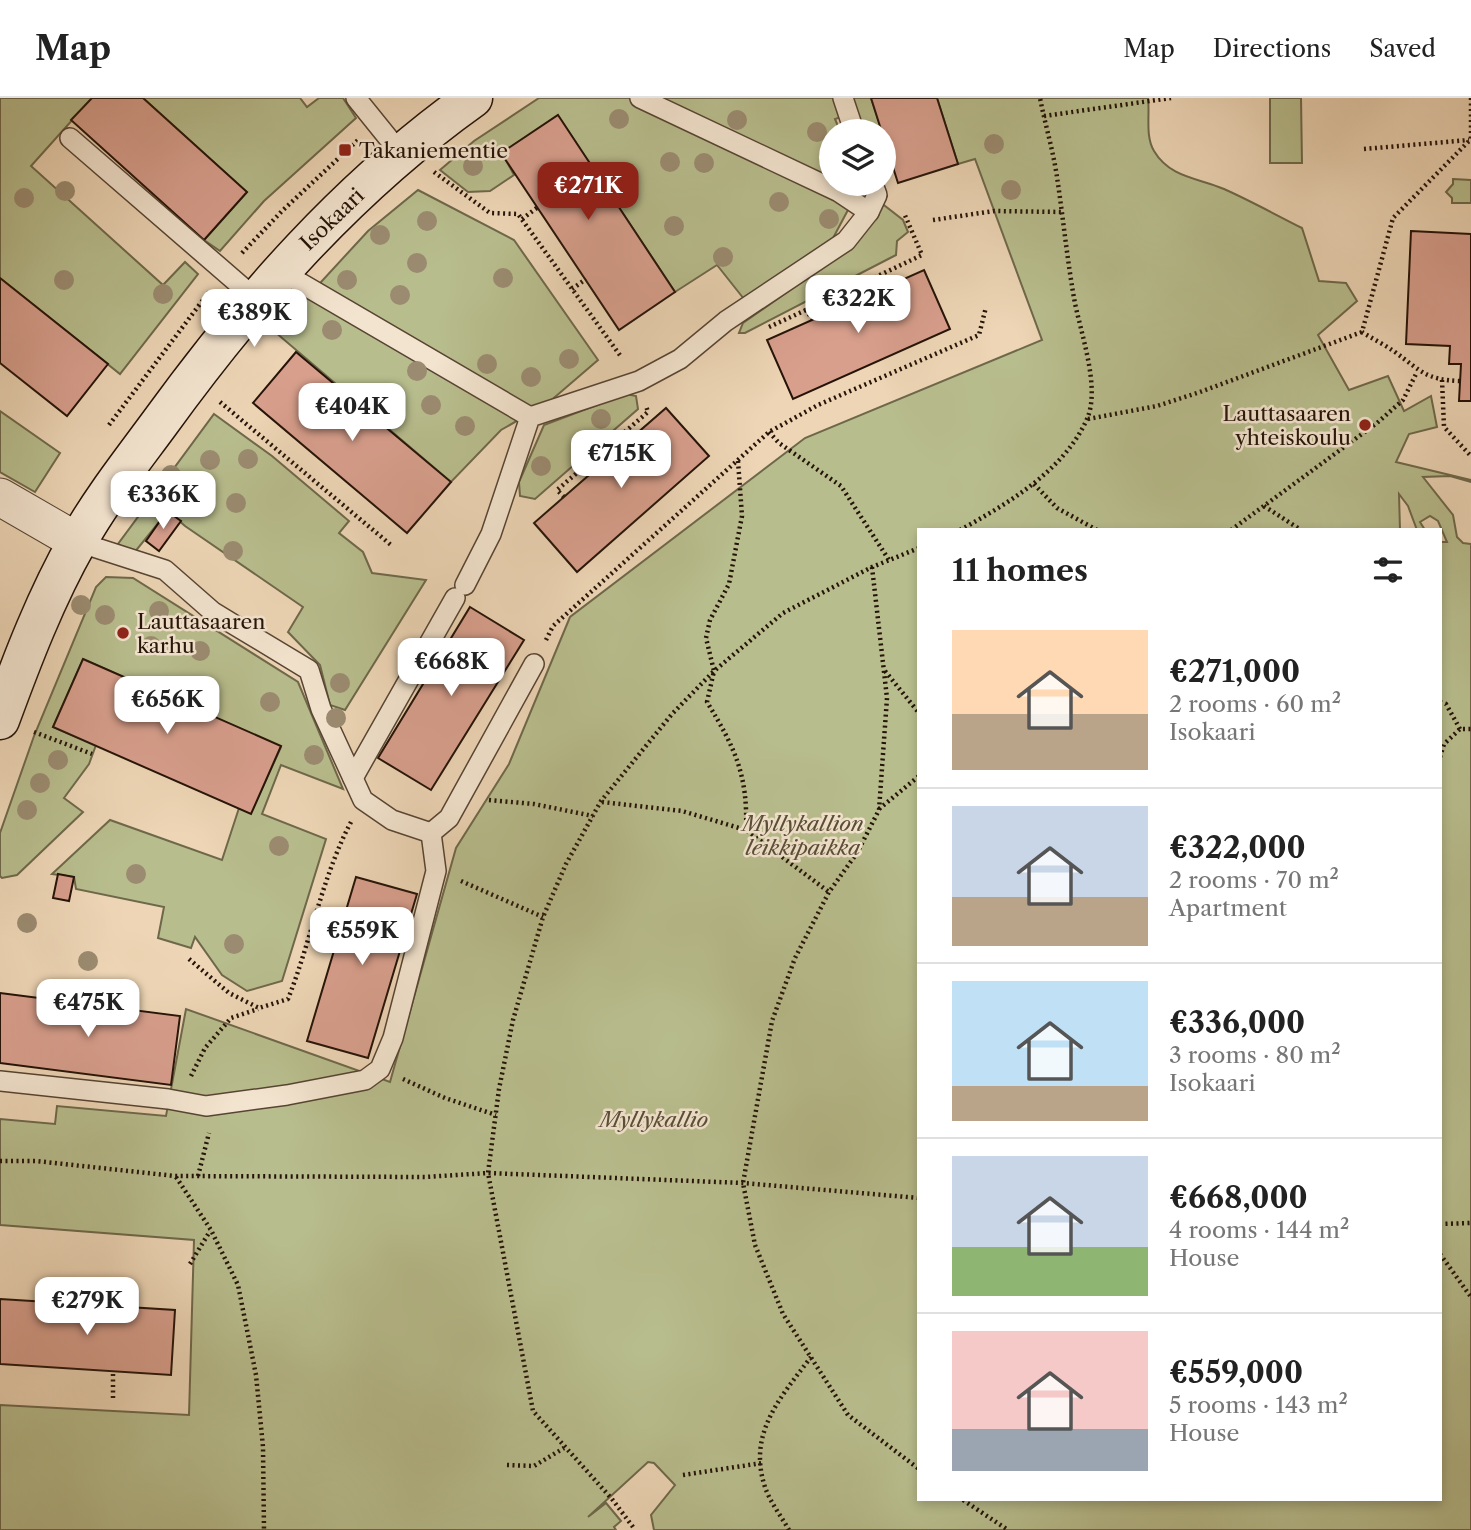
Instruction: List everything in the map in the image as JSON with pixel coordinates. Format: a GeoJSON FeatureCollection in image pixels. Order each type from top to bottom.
{"type":"FeatureCollection","features":[{"type":"Feature","properties":{"kind":"street","name":"Isokaari"},"geometry":{"type":"LineString","coordinates":[[0,720],[20,664],[78,542],[122,474],[192,378],[268,285],[336,212],[473,98]]}},
{"type":"Feature","properties":{"kind":"street"},"geometry":{"type":"LineString","coordinates":[[0,497],[78,542]]}},
{"type":"Feature","properties":{"kind":"lane"},"geometry":{"type":"LineString","coordinates":[[356,98],[400,157]]}},
{"type":"Feature","properties":{"kind":"lane"},"geometry":{"type":"LineString","coordinates":[[640,98],[839,192],[869,212]]}},
{"type":"Feature","properties":{"kind":"lane"},"geometry":{"type":"LineString","coordinates":[[843,98],[851,119]]}},
{"type":"Feature","properties":{"kind":"lane"},"geometry":{"type":"LineString","coordinates":[[70,138],[268,285],[530,417],[639,381],[680,359],[726,321],[846,241],[869,212],[877,196]]}},
{"type":"Feature","properties":{"kind":"lane"},"geometry":{"type":"LineString","coordinates":[[353,778],[491,534],[530,417]]}},
{"type":"Feature","properties":{"kind":"lane"},"geometry":{"type":"LineString","coordinates":[[78,542],[165,570],[213,611],[309,670],[320,709],[363,800],[392,820],[432,833]]}},
{"type":"Feature","properties":{"kind":"lane"},"geometry":{"type":"LineString","coordinates":[[432,833],[449,818],[534,664]]}},
{"type":"Feature","properties":{"kind":"lane"},"geometry":{"type":"LineString","coordinates":[[0,1081],[206,1106],[287,1095],[365,1080],[380,1069],[393,1038],[436,871],[432,833]]}},
{"type":"Feature","properties":{"kind":"path"},"geometry":{"type":"LineString","coordinates":[[964,528],[1008,504],[1034,484],[1069,447],[1087,420],[1092,401],[1090,372],[1074,298],[1062,212],[1040,98]]}},
{"type":"Feature","properties":{"kind":"path"},"geometry":{"type":"LineString","coordinates":[[1044,116],[1171,98]]}},
{"type":"Feature","properties":{"kind":"path"},"geometry":{"type":"LineString","coordinates":[[1362,332],[1393,218],[1470,140],[1471,98]]}},
{"type":"Feature","properties":{"kind":"path"},"geometry":{"type":"LineString","coordinates":[[1364,149],[1470,140]]}},
{"type":"Feature","properties":{"kind":"path"},"geometry":{"type":"LineString","coordinates":[[400,157],[433,172],[491,213],[518,214],[639,381],[648,412],[557,490],[564,497]]}},
{"type":"Feature","properties":{"kind":"path"},"geometry":{"type":"LineString","coordinates":[[522,219],[538,207]]}},
{"type":"Feature","properties":{"kind":"path"},"geometry":{"type":"LineString","coordinates":[[933,220],[994,211],[1062,212]]}},
{"type":"Feature","properties":{"kind":"path"},"geometry":{"type":"LineString","coordinates":[[813,320],[806,310],[922,256],[904,213]]}},
{"type":"Feature","properties":{"kind":"path"},"geometry":{"type":"LineString","coordinates":[[572,289],[586,279]]}},
{"type":"Feature","properties":{"kind":"path"},"geometry":{"type":"LineString","coordinates":[[870,280],[874,293]]}},
{"type":"Feature","properties":{"kind":"path"},"geometry":{"type":"LineString","coordinates":[[534,664],[553,626],[769,432],[818,405],[979,335],[986,307]]}},
{"type":"Feature","properties":{"kind":"path"},"geometry":{"type":"LineString","coordinates":[[1362,332],[1395,352],[1417,372],[1442,380],[1460,381]]}},
{"type":"Feature","properties":{"kind":"path"},"geometry":{"type":"LineString","coordinates":[[1087,420],[1157,406],[1190,396],[1362,332]]}},
{"type":"Feature","properties":{"kind":"path"},"geometry":{"type":"LineString","coordinates":[[1234,528],[1377,424],[1403,400],[1417,372]]}},
{"type":"Feature","properties":{"kind":"path"},"geometry":{"type":"LineString","coordinates":[[192,378],[391,545]]}},
{"type":"Feature","properties":{"kind":"path"},"geometry":{"type":"LineString","coordinates":[[1442,380],[1444,427],[1471,456]]}},
{"type":"Feature","properties":{"kind":"path"},"geometry":{"type":"LineString","coordinates":[[769,432],[779,443],[841,486],[889,560]]}},
{"type":"Feature","properties":{"kind":"path"},"geometry":{"type":"LineString","coordinates":[[738,461],[742,516],[729,584],[710,620],[706,638],[714,671],[707,702],[738,757],[747,802],[746,830]]}},
{"type":"Feature","properties":{"kind":"path"},"geometry":{"type":"LineString","coordinates":[[1034,484],[1057,508],[1093,528]]}},
{"type":"Feature","properties":{"kind":"path"},"geometry":{"type":"LineString","coordinates":[[1264,506],[1298,528]]}},
{"type":"Feature","properties":{"kind":"path"},"geometry":{"type":"LineString","coordinates":[[633,1529],[612,1499],[533,1411],[488,1173],[513,1020],[543,917],[566,864],[601,802],[664,723],[714,671],[783,613],[872,567],[917,549]]}},
{"type":"Feature","properties":{"kind":"path"},"geometry":{"type":"LineString","coordinates":[[872,567],[885,671],[885,748],[879,810],[857,853],[829,892],[795,958],[772,1021],[743,1183],[755,1245],[783,1314],[848,1415],[917,1467]]}},
{"type":"Feature","properties":{"kind":"path"},"geometry":{"type":"LineString","coordinates":[[885,671],[917,711]]}},
{"type":"Feature","properties":{"kind":"path"},"geometry":{"type":"LineString","coordinates":[[1442,703],[1446,704],[1460,729]]}},
{"type":"Feature","properties":{"kind":"path"},"geometry":{"type":"LineString","coordinates":[[0,720],[92,754]]}},
{"type":"Feature","properties":{"kind":"path"},"geometry":{"type":"LineString","coordinates":[[1442,750],[1444,744],[1460,729],[1471,730]]}},
{"type":"Feature","properties":{"kind":"path"},"geometry":{"type":"LineString","coordinates":[[879,810],[917,778]]}},
{"type":"Feature","properties":{"kind":"path"},"geometry":{"type":"LineString","coordinates":[[460,798],[534,804],[593,816]]}},
{"type":"Feature","properties":{"kind":"path"},"geometry":{"type":"LineString","coordinates":[[183,1102],[188,1080],[205,1048],[231,1018],[289,999],[339,846],[363,800]]}},
{"type":"Feature","properties":{"kind":"path"},"geometry":{"type":"LineString","coordinates":[[601,802],[682,811],[746,830],[829,892]]}},
{"type":"Feature","properties":{"kind":"path"},"geometry":{"type":"LineString","coordinates":[[436,871],[509,900],[543,917]]}},
{"type":"Feature","properties":{"kind":"path"},"geometry":{"type":"LineString","coordinates":[[189,960],[229,993],[259,1008]]}},
{"type":"Feature","properties":{"kind":"path"},"geometry":{"type":"LineString","coordinates":[[380,1069],[445,1098],[496,1115]]}},
{"type":"Feature","properties":{"kind":"path"},"geometry":{"type":"LineString","coordinates":[[198,1176],[216,1104]]}},
{"type":"Feature","properties":{"kind":"path"},"geometry":{"type":"LineString","coordinates":[[0,1161],[36,1161],[175,1176],[425,1177],[488,1173],[743,1183],[917,1198]]}},
{"type":"Feature","properties":{"kind":"path"},"geometry":{"type":"LineString","coordinates":[[175,1176],[211,1230],[238,1285],[256,1375],[263,1447],[264,1530]]}},
{"type":"Feature","properties":{"kind":"path"},"geometry":{"type":"LineString","coordinates":[[1442,1224],[1471,1223]]}},
{"type":"Feature","properties":{"kind":"path"},"geometry":{"type":"LineString","coordinates":[[190,1264],[211,1230]]}},
{"type":"Feature","properties":{"kind":"path"},"geometry":{"type":"LineString","coordinates":[[1442,1257],[1471,1297]]}},
{"type":"Feature","properties":{"kind":"path"},"geometry":{"type":"LineString","coordinates":[[789,1530],[765,1487],[760,1442],[774,1406],[811,1357]]}},
{"type":"Feature","properties":{"kind":"path"},"geometry":{"type":"LineString","coordinates":[[113,1371],[113,1398]]}},
{"type":"Feature","properties":{"kind":"path"},"geometry":{"type":"LineString","coordinates":[[507,1465],[534,1466],[564,1448]]}},
{"type":"Feature","properties":{"kind":"path"},"geometry":{"type":"LineString","coordinates":[[683,1475],[762,1463]]}},
{"type":"Feature","properties":{"kind":"path"},"geometry":{"type":"LineString","coordinates":[[964,1501],[1008,1530]]}},
{"type":"Feature","properties":{"kind":"green space"},"geometry":{"type":"Polygon","coordinates":[[[0,98],[92,98],[31,166],[163,285],[185,262],[198,274],[120,374],[0,278],[0,98]]]}},
{"type":"Feature","properties":{"kind":"green space"},"geometry":{"type":"Polygon","coordinates":[[[143,98],[300,98],[307,107],[319,98],[343,98],[356,118],[264,201],[220,251],[204,240],[247,192],[143,98]]]}},
{"type":"Feature","properties":{"kind":"green space"},"geometry":{"type":"Polygon","coordinates":[[[539,98],[834,98],[841,117],[819,119],[819,196],[853,196],[832,240],[744,299],[717,265],[675,292],[558,116],[502,153],[514,175],[490,191],[468,192],[440,170],[474,141],[539,98]]]}},
{"type":"Feature","properties":{"kind":"green space"},"geometry":{"type":"Polygon","coordinates":[[[851,98],[871,98],[878,119],[858,119],[851,98]]]}},
{"type":"Feature","properties":{"kind":"green space","name":"Myllykallio"},"geometry":{"type":"Polygon","coordinates":[[[937,98],[1148,98],[1151,145],[1168,167],[1224,189],[1302,228],[1319,281],[1346,283],[1357,301],[1318,335],[1349,390],[1388,376],[1404,411],[1431,396],[1437,427],[1409,434],[1396,462],[1471,480],[1450,476],[1423,477],[1453,515],[1457,537],[1463,543],[1471,544],[1471,1530],[654,1530],[651,1515],[675,1485],[654,1463],[648,1462],[588,1517],[606,1503],[621,1521],[614,1527],[616,1530],[0,1530],[0,1405],[189,1415],[194,1240],[0,1225],[0,1119],[55,1124],[57,1106],[166,1116],[186,1009],[390,1082],[456,848],[509,764],[570,617],[805,438],[1042,340],[975,159],[958,164],[937,98]]]}},
{"type":"Feature","properties":{"kind":"green space"},"geometry":{"type":"Polygon","coordinates":[[[1270,98],[1301,98],[1302,163],[1270,163],[1270,98]]]}},
{"type":"Feature","properties":{"kind":"green space"},"geometry":{"type":"Polygon","coordinates":[[[1453,179],[1471,180],[1471,203],[1452,203],[1452,198],[1446,192],[1453,184],[1453,179]]]}},
{"type":"Feature","properties":{"kind":"green space"},"geometry":{"type":"Polygon","coordinates":[[[418,190],[514,240],[598,360],[548,403],[501,430],[451,482],[275,332],[368,231],[418,190]]]}},
{"type":"Feature","properties":{"kind":"green space"},"geometry":{"type":"Polygon","coordinates":[[[880,202],[903,220],[908,232],[897,241],[896,255],[745,333],[739,333],[743,323],[853,246],[880,202]]]}},
{"type":"Feature","properties":{"kind":"green space"},"geometry":{"type":"Polygon","coordinates":[[[626,394],[636,396],[638,409],[535,499],[520,496],[519,482],[544,425],[626,394]]]}},
{"type":"Feature","properties":{"kind":"green space"},"geometry":{"type":"Polygon","coordinates":[[[0,411],[60,453],[35,492],[0,472],[0,411]]]}},
{"type":"Feature","properties":{"kind":"green space"},"geometry":{"type":"Polygon","coordinates":[[[214,414],[272,456],[349,521],[339,533],[363,552],[372,573],[426,580],[345,710],[330,705],[320,665],[288,632],[303,607],[185,526],[168,511],[134,553],[118,544],[214,414]]]}},
{"type":"Feature","properties":{"kind":"green space"},"geometry":{"type":"Polygon","coordinates":[[[106,577],[133,578],[298,682],[343,789],[281,765],[262,814],[326,839],[282,981],[247,991],[222,975],[195,937],[191,948],[158,938],[164,907],[76,889],[74,877],[52,874],[110,820],[222,860],[239,808],[251,813],[281,747],[83,659],[53,727],[96,745],[89,764],[64,798],[83,812],[17,875],[2,878],[0,876],[0,833],[34,736],[96,587],[106,577]]]}},
{"type":"Feature","properties":{"kind":"building"},"geometry":{"type":"Polygon","coordinates":[[[92,98],[143,98],[247,192],[204,240],[71,120],[92,98]]]}},
{"type":"Feature","properties":{"kind":"building"},"geometry":{"type":"Polygon","coordinates":[[[871,98],[937,98],[958,164],[898,183],[896,119],[878,119],[871,98]]]}},
{"type":"Feature","properties":{"kind":"building"},"geometry":{"type":"Polygon","coordinates":[[[558,115],[675,292],[619,330],[501,153],[558,115]]]}},
{"type":"Feature","properties":{"kind":"building"},"geometry":{"type":"Polygon","coordinates":[[[1411,231],[1471,234],[1471,401],[1459,401],[1461,364],[1449,364],[1450,346],[1406,344],[1411,231]]]}},
{"type":"Feature","properties":{"kind":"building"},"geometry":{"type":"Polygon","coordinates":[[[924,270],[950,329],[793,399],[767,340],[924,270]]]}},
{"type":"Feature","properties":{"kind":"building"},"geometry":{"type":"Polygon","coordinates":[[[0,278],[108,364],[67,416],[0,363],[0,278]]]}},
{"type":"Feature","properties":{"kind":"building"},"geometry":{"type":"Polygon","coordinates":[[[296,352],[451,482],[407,533],[253,403],[296,352]]]}},
{"type":"Feature","properties":{"kind":"building"},"geometry":{"type":"Polygon","coordinates":[[[666,408],[709,456],[577,572],[534,523],[666,408]]]}},
{"type":"Feature","properties":{"kind":"building"},"geometry":{"type":"Polygon","coordinates":[[[167,511],[181,521],[159,551],[146,541],[167,511]]]}},
{"type":"Feature","properties":{"kind":"building"},"geometry":{"type":"Polygon","coordinates":[[[470,607],[524,640],[431,790],[378,758],[470,607]]]}},
{"type":"Feature","properties":{"kind":"building"},"geometry":{"type":"Polygon","coordinates":[[[83,659],[281,746],[251,814],[53,727],[83,659]]]}},
{"type":"Feature","properties":{"kind":"building"},"geometry":{"type":"Polygon","coordinates":[[[58,874],[74,877],[69,901],[53,898],[58,874]]]}},
{"type":"Feature","properties":{"kind":"building"},"geometry":{"type":"Polygon","coordinates":[[[356,877],[417,894],[368,1058],[307,1041],[356,877]]]}},
{"type":"Feature","properties":{"kind":"building"},"geometry":{"type":"Polygon","coordinates":[[[0,993],[180,1016],[171,1085],[0,1063],[0,993]]]}},
{"type":"Feature","properties":{"kind":"building"},"geometry":{"type":"Polygon","coordinates":[[[0,1299],[175,1310],[171,1375],[0,1364],[0,1299]]]}},
{"type":"Feature","properties":{"kind":"place","name":"Takaniementie"},"geometry":{"type":"Point","coordinates":[345,150]}},
{"type":"Feature","properties":{"kind":"place","name":"Lauttasaaren yhteiskoulu"},"geometry":{"type":"Point","coordinates":[1365,425]}},
{"type":"Feature","properties":{"kind":"place","name":"Lauttasaaren karhu"},"geometry":{"type":"Point","coordinates":[123,633]}},
{"type":"Feature","properties":{"kind":"park label","name":"Myllykallion leikkipaikka"},"geometry":{"type":"Point","coordinates":[803,835]}}]}
